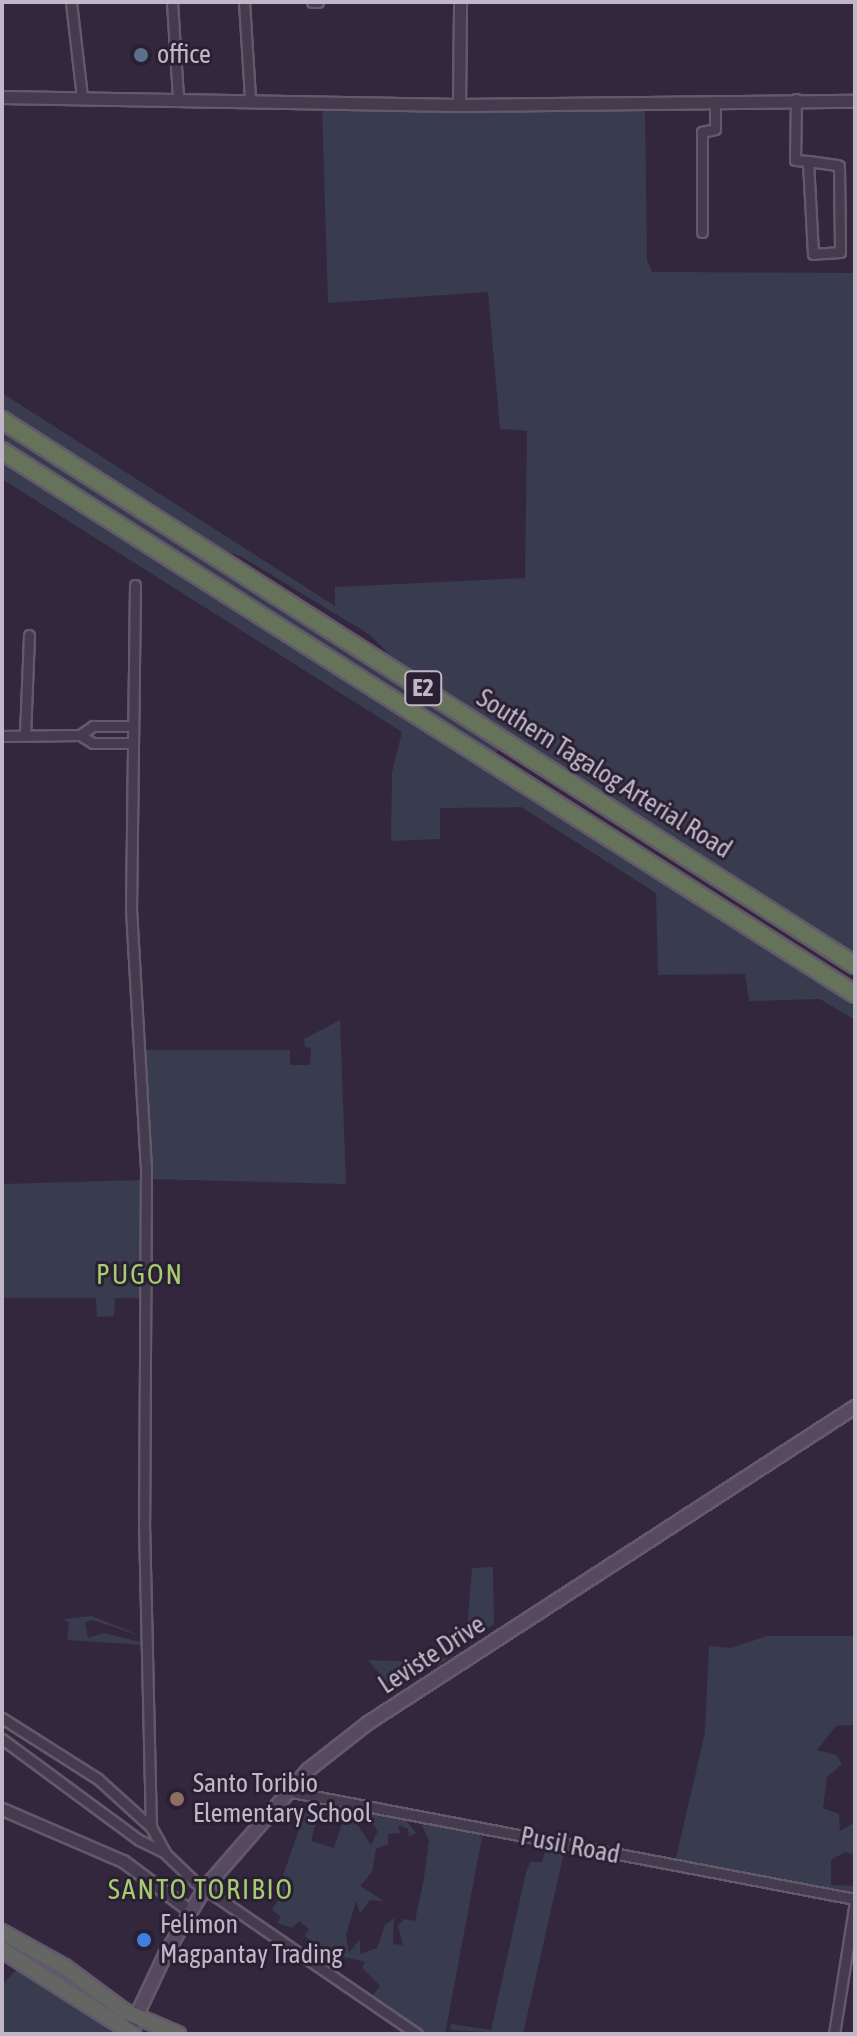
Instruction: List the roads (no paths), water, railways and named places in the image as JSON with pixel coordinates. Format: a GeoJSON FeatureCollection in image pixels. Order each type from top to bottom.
{"type":"FeatureCollection","features":[{"type":"Feature","properties":{"kind":"highway","name":"Southern Tagalog Arterial Road"},"geometry":{"type":"LineString","coordinates":[[2,420],[855,965]]}},
{"type":"Feature","properties":{"kind":"highway","name":"Southern Tagalog Arterial Road"},"geometry":{"type":"LineString","coordinates":[[2,451],[855,994]]}},
{"type":"Feature","properties":{"kind":"highway"},"geometry":{"type":"LineString","coordinates":[[2,1932],[65,1967],[135,2017],[178,2034]]}},
{"type":"Feature","properties":{"kind":"highway"},"geometry":{"type":"LineString","coordinates":[[2,1950],[130,2033]]}},
{"type":"Feature","properties":{"kind":"main road","name":"Leviste Drive"},"geometry":{"type":"LineString","coordinates":[[130,2033],[135,2017],[190,1911],[205,1888],[287,1791],[368,1723],[855,1407]]}},
{"type":"Feature","properties":{"kind":"street"},"geometry":{"type":"LineString","coordinates":[[71,2],[82,97]]}},
{"type":"Feature","properties":{"kind":"street"},"geometry":{"type":"LineString","coordinates":[[172,2],[178,97]]}},
{"type":"Feature","properties":{"kind":"street"},"geometry":{"type":"LineString","coordinates":[[244,2],[250,98]]}},
{"type":"Feature","properties":{"kind":"street"},"geometry":{"type":"LineString","coordinates":[[459,105],[460,2]]}},
{"type":"Feature","properties":{"kind":"street"},"geometry":{"type":"LineString","coordinates":[[2,97],[250,98],[459,105],[796,99],[855,101]]}},
{"type":"Feature","properties":{"kind":"street"},"geometry":{"type":"LineString","coordinates":[[796,99],[794,158],[838,165],[840,252],[813,254],[808,161]]}},
{"type":"Feature","properties":{"kind":"street"},"geometry":{"type":"LineString","coordinates":[[702,232],[702,132],[715,129],[715,101]]}},
{"type":"Feature","properties":{"kind":"street"},"geometry":{"type":"LineString","coordinates":[[135,585],[132,961],[146,1179],[144,1522],[151,1827]]}},
{"type":"Feature","properties":{"kind":"street"},"geometry":{"type":"LineString","coordinates":[[25,735],[29,635]]}},
{"type":"Feature","properties":{"kind":"street"},"geometry":{"type":"LineString","coordinates":[[80,735],[93,726],[132,726]]}},
{"type":"Feature","properties":{"kind":"street"},"geometry":{"type":"LineString","coordinates":[[2,736],[80,735],[93,743],[132,743]]}},
{"type":"Feature","properties":{"kind":"street"},"geometry":{"type":"LineString","coordinates":[[2,1718],[88,1771],[151,1827],[164,1852]]}},
{"type":"Feature","properties":{"kind":"street"},"geometry":{"type":"LineString","coordinates":[[2,1739],[139,1840],[164,1852],[205,1888],[417,2034]]}},
{"type":"Feature","properties":{"kind":"street","name":"Pusil Road"},"geometry":{"type":"LineString","coordinates":[[287,1791],[855,1900]]}},
{"type":"Feature","properties":{"kind":"street"},"geometry":{"type":"LineString","coordinates":[[2,1809],[123,1861],[190,1911]]}},
{"type":"Feature","properties":{"kind":"street"},"geometry":{"type":"LineString","coordinates":[[834,2034],[855,1900]]}},
{"type":"Feature","properties":{"kind":"place","name":"office"},"geometry":{"type":"Point","coordinates":[141,55]}},
{"type":"Feature","properties":{"kind":"place","name":"Santo Toribio Elementary School"},"geometry":{"type":"Point","coordinates":[177,1799]}},
{"type":"Feature","properties":{"kind":"place","name":"Felimon Magpantay Trading"},"geometry":{"type":"Point","coordinates":[144,1940]}},
{"type":"Feature","properties":{"kind":"district","name":"PUGON"},"geometry":{"type":"Point","coordinates":[140,1274]}},
{"type":"Feature","properties":{"kind":"district","name":"SANTO TORIBIO"},"geometry":{"type":"Point","coordinates":[201,1889]}}]}
